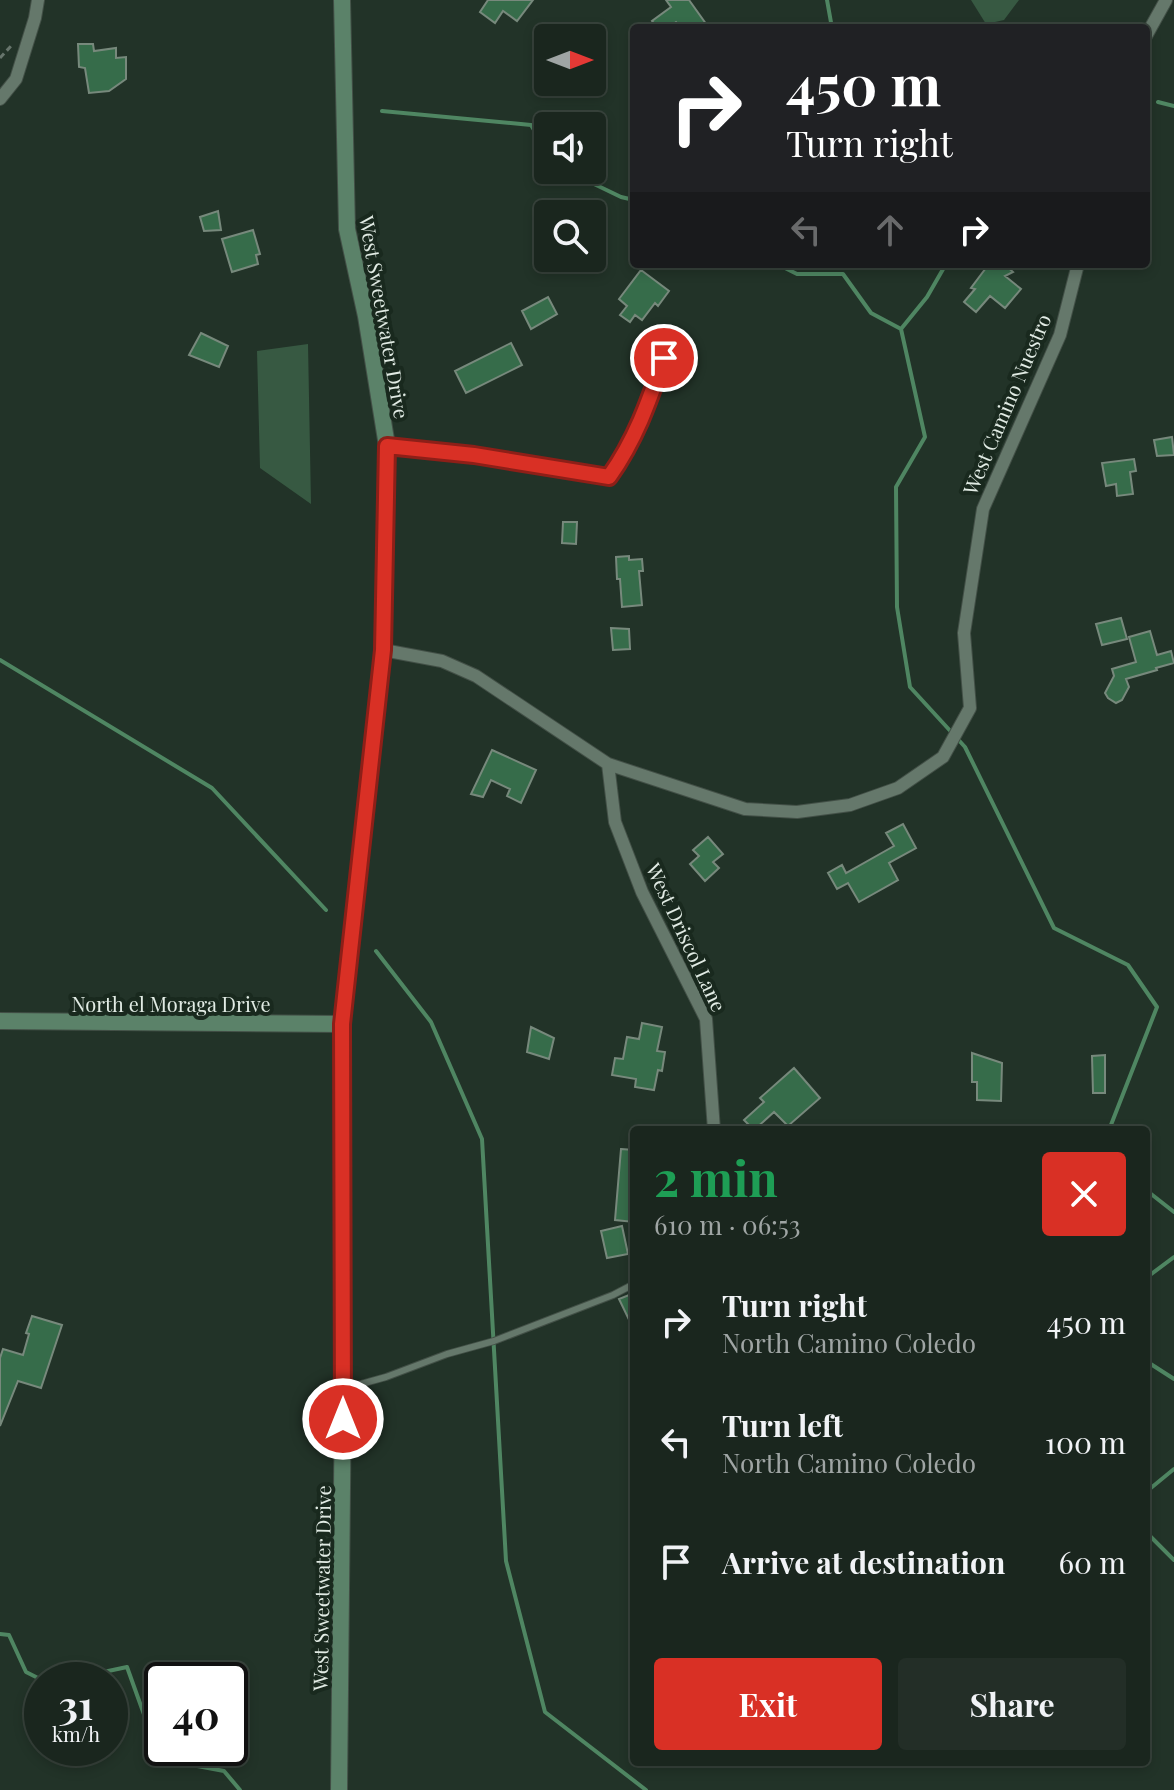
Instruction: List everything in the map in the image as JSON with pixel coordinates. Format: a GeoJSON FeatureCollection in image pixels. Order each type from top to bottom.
{"type":"FeatureCollection","features":[{"type":"Feature","properties":{"kind":"street"},"geometry":{"type":"LineString","coordinates":[[0,99],[16,79],[38,0]]}},
{"type":"Feature","properties":{"kind":"street","name":"West Sweetwater Drive"},"geometry":{"type":"LineString","coordinates":[[339,1790],[343,1389],[342,1024],[383,650],[387,446],[366,316],[347,229],[342,0]]}},
{"type":"Feature","properties":{"kind":"street"},"geometry":{"type":"LineString","coordinates":[[1150,29],[1166,0]]}},
{"type":"Feature","properties":{"kind":"street","name":"West Camino Nuestro"},"geometry":{"type":"LineString","coordinates":[[383,650],[442,661],[476,676],[608,764],[745,809],[797,812],[850,805],[898,788],[943,757],[970,708],[964,633],[983,509],[1060,335],[1077,268]]}},
{"type":"Feature","properties":{"kind":"street"},"geometry":{"type":"LineString","coordinates":[[387,446],[474,455],[609,477],[624,456],[644,416],[664,358]]}},
{"type":"Feature","properties":{"kind":"street","name":"West Driscol Lane"},"geometry":{"type":"LineString","coordinates":[[608,764],[615,822],[620,836],[642,892],[706,1019],[714,1126]]}},
{"type":"Feature","properties":{"kind":"street","name":"North el Moraga Drive"},"geometry":{"type":"LineString","coordinates":[[0,1021],[342,1024]]}},
{"type":"Feature","properties":{"kind":"lane"},"geometry":{"type":"LineString","coordinates":[[343,1389],[494,1341],[630,1286]]}},
{"type":"Feature","properties":{"kind":"path"},"geometry":{"type":"LineString","coordinates":[[0,58],[10,48],[13,39]]}},
{"type":"Feature","properties":{"kind":"green space"},"geometry":{"type":"Polygon","coordinates":[[[971,0],[1019,0],[1004,20],[986,24],[971,0]]]}},
{"type":"Feature","properties":{"kind":"green space"},"geometry":{"type":"Polygon","coordinates":[[[308,344],[311,504],[260,468],[257,351],[308,344]]]}},
{"type":"Feature","properties":{"kind":"building"},"geometry":{"type":"Polygon","coordinates":[[[488,0],[533,0],[517,21],[503,11],[495,23],[480,12],[488,0]]]}},
{"type":"Feature","properties":{"kind":"building"},"geometry":{"type":"Polygon","coordinates":[[[666,0],[689,0],[706,24],[655,24],[652,21],[671,7],[666,0]]]}},
{"type":"Feature","properties":{"kind":"building"},"geometry":{"type":"Polygon","coordinates":[[[78,44],[93,44],[94,51],[116,48],[116,58],[126,57],[126,79],[109,91],[89,93],[85,68],[79,67],[78,44]]]}},
{"type":"Feature","properties":{"kind":"building"},"geometry":{"type":"Polygon","coordinates":[[[218,211],[221,230],[204,231],[200,217],[218,211]]]}},
{"type":"Feature","properties":{"kind":"building"},"geometry":{"type":"Polygon","coordinates":[[[253,230],[260,254],[256,255],[258,264],[232,272],[222,239],[253,230]]]}},
{"type":"Feature","properties":{"kind":"building"},"geometry":{"type":"Polygon","coordinates":[[[986,268],[1008,268],[1013,272],[1005,276],[1021,289],[1005,308],[990,296],[976,312],[964,302],[975,289],[971,288],[986,268]]]}},
{"type":"Feature","properties":{"kind":"building"},"geometry":{"type":"Polygon","coordinates":[[[641,270],[669,291],[642,320],[635,315],[630,322],[620,315],[627,306],[619,299],[641,270]]]}},
{"type":"Feature","properties":{"kind":"building"},"geometry":{"type":"Polygon","coordinates":[[[548,297],[557,314],[531,329],[522,311],[548,297]]]}},
{"type":"Feature","properties":{"kind":"building"},"geometry":{"type":"Polygon","coordinates":[[[201,333],[228,346],[219,367],[189,355],[201,333]]]}},
{"type":"Feature","properties":{"kind":"building"},"geometry":{"type":"Polygon","coordinates":[[[511,343],[522,365],[466,393],[455,371],[511,343]]]}},
{"type":"Feature","properties":{"kind":"building"},"geometry":{"type":"Polygon","coordinates":[[[1172,437],[1174,455],[1157,456],[1154,440],[1172,437]]]}},
{"type":"Feature","properties":{"kind":"building"},"geometry":{"type":"Polygon","coordinates":[[[1134,459],[1136,471],[1130,472],[1133,494],[1117,496],[1116,484],[1106,486],[1102,463],[1134,459]]]}},
{"type":"Feature","properties":{"kind":"building"},"geometry":{"type":"Polygon","coordinates":[[[563,522],[577,522],[576,544],[562,543],[563,522]]]}},
{"type":"Feature","properties":{"kind":"building"},"geometry":{"type":"Polygon","coordinates":[[[629,556],[629,560],[642,559],[643,571],[639,571],[642,605],[622,607],[616,557],[629,556]]]}},
{"type":"Feature","properties":{"kind":"building"},"geometry":{"type":"Polygon","coordinates":[[[1121,618],[1127,639],[1102,645],[1096,624],[1121,618]]]}},
{"type":"Feature","properties":{"kind":"building"},"geometry":{"type":"Polygon","coordinates":[[[611,628],[629,629],[630,649],[613,650],[611,628]]]}},
{"type":"Feature","properties":{"kind":"building"},"geometry":{"type":"Polygon","coordinates":[[[1150,631],[1157,655],[1171,651],[1174,663],[1126,679],[1129,687],[1122,700],[1116,703],[1105,693],[1114,676],[1112,669],[1136,662],[1129,637],[1150,631]]]}},
{"type":"Feature","properties":{"kind":"building"},"geometry":{"type":"Polygon","coordinates":[[[492,750],[536,770],[521,803],[507,796],[510,789],[491,780],[483,797],[471,794],[492,750]]]}},
{"type":"Feature","properties":{"kind":"building"},"geometry":{"type":"Polygon","coordinates":[[[903,824],[916,848],[889,863],[898,880],[859,902],[848,883],[837,889],[828,873],[842,865],[846,873],[894,846],[886,833],[903,824]]]}},
{"type":"Feature","properties":{"kind":"building"},"geometry":{"type":"Polygon","coordinates":[[[708,837],[723,854],[713,862],[719,868],[705,881],[690,864],[699,856],[693,850],[708,837]]]}},
{"type":"Feature","properties":{"kind":"building"},"geometry":{"type":"Polygon","coordinates":[[[642,1023],[662,1027],[657,1051],[665,1052],[662,1071],[658,1070],[654,1090],[635,1087],[636,1079],[612,1075],[615,1058],[623,1059],[627,1037],[639,1039],[642,1023]]]}},
{"type":"Feature","properties":{"kind":"building"},"geometry":{"type":"Polygon","coordinates":[[[531,1027],[554,1038],[549,1059],[527,1052],[531,1027]]]}},
{"type":"Feature","properties":{"kind":"building"},"geometry":{"type":"Polygon","coordinates":[[[972,1053],[1002,1063],[1001,1101],[977,1100],[977,1082],[972,1082],[972,1053]]]}},
{"type":"Feature","properties":{"kind":"building"},"geometry":{"type":"Polygon","coordinates":[[[1105,1055],[1105,1093],[1093,1093],[1092,1056],[1105,1055]]]}},
{"type":"Feature","properties":{"kind":"building"},"geometry":{"type":"Polygon","coordinates":[[[794,1068],[820,1098],[788,1126],[774,1112],[758,1126],[750,1126],[744,1120],[764,1102],[760,1098],[794,1068]]]}},
{"type":"Feature","properties":{"kind":"building"},"geometry":{"type":"Polygon","coordinates":[[[621,1149],[630,1150],[630,1222],[615,1220],[621,1149]]]}},
{"type":"Feature","properties":{"kind":"building"},"geometry":{"type":"Polygon","coordinates":[[[622,1226],[628,1254],[607,1258],[601,1231],[622,1226]]]}},
{"type":"Feature","properties":{"kind":"building"},"geometry":{"type":"Polygon","coordinates":[[[630,1295],[630,1322],[619,1299],[630,1295]]]}},
{"type":"Feature","properties":{"kind":"building"},"geometry":{"type":"Polygon","coordinates":[[[32,1316],[62,1325],[41,1388],[18,1381],[0,1426],[0,1358],[3,1349],[23,1355],[32,1316]]]}},
{"type":"Feature","properties":{"kind":"waterway"},"geometry":{"type":"LineString","coordinates":[[827,0],[831,24]]}},
{"type":"Feature","properties":{"kind":"waterway"},"geometry":{"type":"LineString","coordinates":[[1158,102],[1174,106]]}},
{"type":"Feature","properties":{"kind":"waterway"},"geometry":{"type":"LineString","coordinates":[[382,111],[531,125],[534,130]]}},
{"type":"Feature","properties":{"kind":"waterway"},"geometry":{"type":"LineString","coordinates":[[594,184],[630,199]]}},
{"type":"Feature","properties":{"kind":"waterway"},"geometry":{"type":"LineString","coordinates":[[785,268],[797,274],[843,274],[871,313],[901,329],[925,437],[896,487],[897,607],[910,687],[965,747],[1054,928],[1128,965],[1157,1007],[1111,1126]]}},
{"type":"Feature","properties":{"kind":"waterway"},"geometry":{"type":"LineString","coordinates":[[901,329],[927,297],[944,268]]}},
{"type":"Feature","properties":{"kind":"waterway"},"geometry":{"type":"LineString","coordinates":[[0,660],[212,788],[326,910]]}},
{"type":"Feature","properties":{"kind":"waterway"},"geometry":{"type":"LineString","coordinates":[[376,951],[431,1022],[482,1139],[506,1561],[545,1712],[646,1790]]}},
{"type":"Feature","properties":{"kind":"waterway"},"geometry":{"type":"LineString","coordinates":[[1150,1193],[1174,1212]]}},
{"type":"Feature","properties":{"kind":"waterway"},"geometry":{"type":"LineString","coordinates":[[1150,1275],[1174,1257]]}},
{"type":"Feature","properties":{"kind":"waterway"},"geometry":{"type":"LineString","coordinates":[[1150,1364],[1174,1379]]}},
{"type":"Feature","properties":{"kind":"waterway"},"geometry":{"type":"LineString","coordinates":[[1150,1489],[1174,1469]]}},
{"type":"Feature","properties":{"kind":"waterway"},"geometry":{"type":"LineString","coordinates":[[1150,1536],[1174,1560]]}},
{"type":"Feature","properties":{"kind":"waterway"},"geometry":{"type":"LineString","coordinates":[[0,1634],[9,1635],[24,1668]]}},
{"type":"Feature","properties":{"kind":"waterway"},"geometry":{"type":"LineString","coordinates":[[128,1670],[160,1759],[224,1771],[240,1790]]}},
{"type":"Feature","properties":{"kind":"route"},"geometry":{"type":"LineString","coordinates":[[343,1419],[342,1024],[383,650],[387,446],[474,455],[609,477],[624,456],[644,416],[664,358]]}}]}
